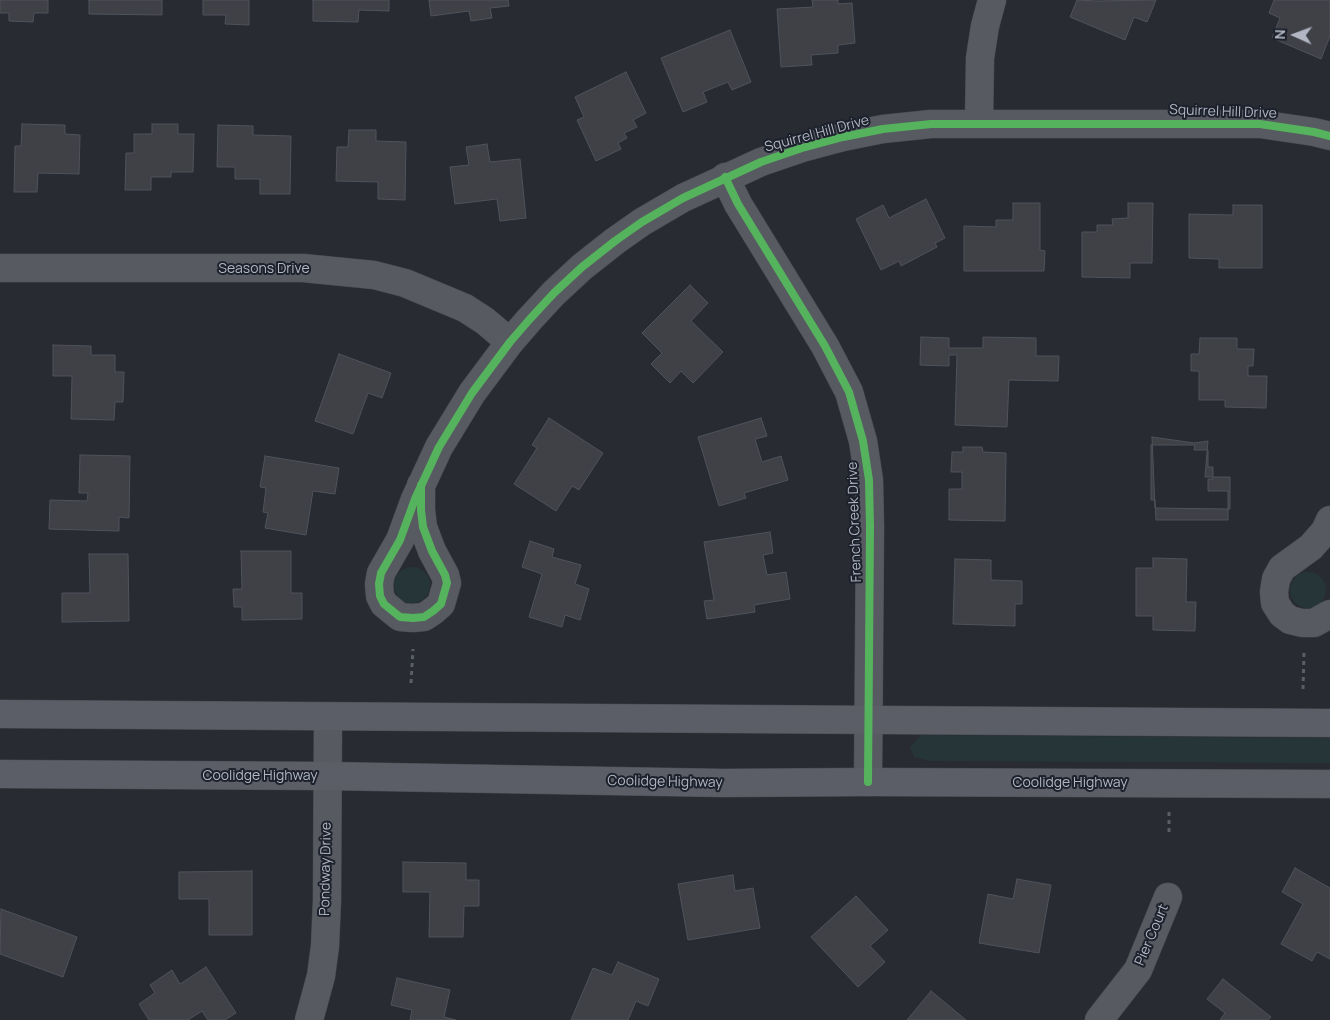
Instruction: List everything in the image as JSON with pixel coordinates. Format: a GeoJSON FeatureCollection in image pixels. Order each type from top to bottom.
{"type":"FeatureCollection","features":[{"type":"Feature","properties":{"kind":"main road"},"geometry":{"type":"LineString","coordinates":[[0,714],[1330,723]]}},
{"type":"Feature","properties":{"kind":"main road","name":"Coolidge Highway"},"geometry":{"type":"LineString","coordinates":[[0,774],[327,776],[722,783],[1330,784]]}},
{"type":"Feature","properties":{"kind":"street"},"geometry":{"type":"LineString","coordinates":[[979,123],[980,58],[985,26],[992,0]]}},
{"type":"Feature","properties":{"kind":"street","name":"Squirrel Hill Drive"},"geometry":{"type":"LineString","coordinates":[[421,485],[439,447],[468,400],[510,342],[554,293],[615,240],[642,222],[683,198],[761,162],[843,136],[883,129],[932,124],[1260,124],[1330,136]]}},
{"type":"Feature","properties":{"kind":"street","name":"French Creek Drive"},"geometry":{"type":"LineString","coordinates":[[725,177],[738,204],[829,353],[849,392],[864,441],[869,480],[870,527],[868,782]]}},
{"type":"Feature","properties":{"kind":"street","name":"Seasons Drive"},"geometry":{"type":"LineString","coordinates":[[0,268],[303,268],[374,275],[405,283],[465,308],[485,321],[510,342]]}},
{"type":"Feature","properties":{"kind":"street"},"geometry":{"type":"LineString","coordinates":[[1330,520],[1325,531],[1311,546],[1282,568],[1276,580],[1274,592],[1276,603],[1282,614],[1290,620],[1302,623],[1314,622],[1330,614]]}},
{"type":"Feature","properties":{"kind":"street","name":"Pondway Drive"},"geometry":{"type":"LineString","coordinates":[[309,1020],[322,976],[325,946],[328,717]]}},
{"type":"Feature","properties":{"kind":"street","name":"Pier Court"},"geometry":{"type":"LineString","coordinates":[[1099,1020],[1138,970],[1168,897]]}},
{"type":"Feature","properties":{"kind":"path"},"geometry":{"type":"LineString","coordinates":[[411,683],[413,649]]}},
{"type":"Feature","properties":{"kind":"path"},"geometry":{"type":"LineString","coordinates":[[1303,689],[1304,652]]}},
{"type":"Feature","properties":{"kind":"path"},"geometry":{"type":"LineString","coordinates":[[1169,808],[1169,832]]}},
{"type":"Feature","properties":{"kind":"shaded area"},"geometry":{"type":"Polygon","coordinates":[[[412,567],[419,568],[425,572],[429,578],[429,592],[425,598],[419,602],[412,603],[405,602],[399,598],[395,592],[394,585],[395,578],[399,572],[405,568],[412,567]]]}},
{"type":"Feature","properties":{"kind":"shaded area"},"geometry":{"type":"Polygon","coordinates":[[[1308,572],[1315,573],[1321,577],[1325,583],[1325,597],[1321,603],[1315,607],[1308,608],[1301,607],[1295,603],[1291,597],[1290,590],[1291,583],[1295,577],[1301,573],[1308,572]]]}},
{"type":"Feature","properties":{"kind":"shaded area"},"geometry":{"type":"Polygon","coordinates":[[[921,735],[1330,738],[1330,763],[931,761],[914,757],[910,747],[921,735]]]}},
{"type":"Feature","properties":{"kind":"building"},"geometry":{"type":"Polygon","coordinates":[[[0,0],[48,0],[48,13],[34,13],[33,22],[9,21],[9,13],[0,13],[0,0]]]}},
{"type":"Feature","properties":{"kind":"building"},"geometry":{"type":"Polygon","coordinates":[[[89,0],[162,0],[162,15],[89,14],[89,0]]]}},
{"type":"Feature","properties":{"kind":"building"},"geometry":{"type":"Polygon","coordinates":[[[203,0],[249,0],[249,25],[225,24],[226,15],[203,15],[203,0]]]}},
{"type":"Feature","properties":{"kind":"building"},"geometry":{"type":"Polygon","coordinates":[[[313,0],[389,0],[389,11],[359,10],[358,22],[313,21],[313,0]]]}},
{"type":"Feature","properties":{"kind":"building"},"geometry":{"type":"Polygon","coordinates":[[[429,0],[508,0],[509,6],[490,8],[492,18],[471,21],[469,11],[431,16],[429,0]]]}},
{"type":"Feature","properties":{"kind":"building"},"geometry":{"type":"Polygon","coordinates":[[[812,0],[838,0],[838,4],[852,3],[855,43],[838,45],[838,53],[811,55],[812,65],[781,67],[777,9],[813,7],[812,0]]]}},
{"type":"Feature","properties":{"kind":"building"},"geometry":{"type":"Polygon","coordinates":[[[1077,0],[1156,0],[1147,22],[1134,17],[1125,40],[1070,17],[1077,0]]]}},
{"type":"Feature","properties":{"kind":"building"},"geometry":{"type":"Polygon","coordinates":[[[1274,0],[1330,0],[1330,36],[1321,59],[1272,38],[1280,18],[1269,13],[1274,0]]]}},
{"type":"Feature","properties":{"kind":"building"},"geometry":{"type":"Polygon","coordinates":[[[730,30],[751,82],[732,90],[728,82],[703,92],[707,102],[683,112],[661,58],[730,30]]]}},
{"type":"Feature","properties":{"kind":"building"},"geometry":{"type":"Polygon","coordinates":[[[626,72],[646,113],[633,120],[637,127],[624,133],[627,138],[618,143],[621,149],[596,161],[577,120],[584,117],[575,97],[626,72]]]}},
{"type":"Feature","properties":{"kind":"building"},"geometry":{"type":"Polygon","coordinates":[[[22,124],[65,125],[65,134],[80,135],[79,174],[38,173],[37,192],[14,192],[15,146],[21,146],[22,124]]]}},
{"type":"Feature","properties":{"kind":"building"},"geometry":{"type":"Polygon","coordinates":[[[152,124],[178,124],[178,134],[194,134],[193,172],[171,172],[171,177],[151,177],[151,190],[125,190],[126,153],[134,153],[134,134],[152,134],[152,124]]]}},
{"type":"Feature","properties":{"kind":"building"},"geometry":{"type":"Polygon","coordinates":[[[218,125],[253,126],[253,135],[291,136],[290,194],[260,194],[260,179],[235,179],[235,167],[217,167],[218,125]]]}},
{"type":"Feature","properties":{"kind":"building"},"geometry":{"type":"Polygon","coordinates":[[[349,130],[376,130],[376,141],[406,142],[405,200],[378,199],[378,182],[336,181],[337,147],[348,147],[349,130]]]}},
{"type":"Feature","properties":{"kind":"building"},"geometry":{"type":"Polygon","coordinates":[[[487,144],[490,162],[520,159],[526,218],[500,221],[497,199],[455,204],[450,167],[469,165],[466,147],[487,144]]]}},
{"type":"Feature","properties":{"kind":"building"},"geometry":{"type":"Polygon","coordinates":[[[926,199],[945,238],[935,243],[937,247],[901,266],[899,261],[881,270],[856,219],[883,205],[889,218],[926,199]]]}},
{"type":"Feature","properties":{"kind":"building"},"geometry":{"type":"Polygon","coordinates":[[[1013,203],[1040,203],[1040,250],[1045,251],[1044,271],[964,271],[964,226],[996,227],[996,220],[1013,220],[1013,203]]]}},
{"type":"Feature","properties":{"kind":"building"},"geometry":{"type":"Polygon","coordinates":[[[1128,203],[1153,203],[1152,263],[1130,263],[1130,278],[1082,277],[1082,232],[1097,232],[1097,225],[1113,225],[1112,219],[1128,218],[1128,203]]]}},
{"type":"Feature","properties":{"kind":"building"},"geometry":{"type":"Polygon","coordinates":[[[1233,205],[1262,205],[1262,268],[1219,268],[1219,259],[1189,258],[1189,214],[1233,215],[1233,205]]]}},
{"type":"Feature","properties":{"kind":"building"},"geometry":{"type":"Polygon","coordinates":[[[690,285],[708,303],[691,321],[723,352],[693,383],[681,371],[670,383],[651,364],[662,353],[642,333],[690,285]]]}},
{"type":"Feature","properties":{"kind":"building"},"geometry":{"type":"Polygon","coordinates":[[[921,337],[949,338],[949,348],[983,348],[983,337],[1036,338],[1036,356],[1059,356],[1058,381],[1009,380],[1007,427],[955,425],[957,355],[949,355],[949,366],[920,365],[921,337]]]}},
{"type":"Feature","properties":{"kind":"building"},"geometry":{"type":"Polygon","coordinates":[[[1200,338],[1237,338],[1237,349],[1254,349],[1253,366],[1248,366],[1248,376],[1267,376],[1266,408],[1225,407],[1225,400],[1199,400],[1199,371],[1191,371],[1191,354],[1199,354],[1200,338]]]}},
{"type":"Feature","properties":{"kind":"building"},"geometry":{"type":"Polygon","coordinates":[[[53,345],[91,346],[91,355],[115,355],[115,372],[124,372],[123,402],[115,402],[114,420],[71,419],[72,376],[53,376],[53,345]]]}},
{"type":"Feature","properties":{"kind":"building"},"geometry":{"type":"Polygon","coordinates":[[[339,354],[391,373],[382,398],[368,393],[353,434],[315,421],[339,354]]]}},
{"type":"Feature","properties":{"kind":"building"},"geometry":{"type":"Polygon","coordinates":[[[549,418],[603,453],[579,490],[572,486],[556,511],[514,484],[537,448],[532,445],[549,418]]]}},
{"type":"Feature","properties":{"kind":"building"},"geometry":{"type":"Polygon","coordinates":[[[761,418],[767,436],[755,439],[762,462],[781,456],[788,480],[744,493],[746,498],[719,506],[698,437],[761,418]]]}},
{"type":"Feature","properties":{"kind":"building"},"geometry":{"type":"Polygon","coordinates":[[[1152,437],[1194,443],[1208,441],[1205,477],[1230,477],[1230,509],[1155,508],[1152,437]]]}},
{"type":"Feature","properties":{"kind":"building"},"geometry":{"type":"Polygon","coordinates":[[[1151,445],[1195,445],[1194,450],[1208,450],[1208,467],[1213,467],[1213,479],[1208,479],[1208,491],[1228,491],[1228,520],[1156,520],[1155,500],[1151,500],[1151,445]]]}},
{"type":"Feature","properties":{"kind":"building"},"geometry":{"type":"Polygon","coordinates":[[[963,447],[982,447],[983,452],[1006,453],[1005,521],[949,520],[949,489],[962,489],[962,472],[951,472],[952,452],[963,452],[963,447]]]}},
{"type":"Feature","properties":{"kind":"building"},"geometry":{"type":"Polygon","coordinates":[[[80,455],[130,456],[129,518],[119,517],[119,531],[49,529],[50,500],[87,501],[88,493],[79,493],[80,455]]]}},
{"type":"Feature","properties":{"kind":"building"},"geometry":{"type":"Polygon","coordinates":[[[265,456],[339,468],[335,494],[313,491],[306,535],[265,528],[268,513],[263,512],[266,488],[260,487],[265,456]]]}},
{"type":"Feature","properties":{"kind":"building"},"geometry":{"type":"Polygon","coordinates":[[[770,532],[773,553],[763,555],[767,575],[786,572],[790,599],[754,605],[755,612],[707,619],[704,601],[714,600],[704,542],[770,532]]]}},
{"type":"Feature","properties":{"kind":"building"},"geometry":{"type":"Polygon","coordinates":[[[530,541],[554,549],[552,557],[581,565],[575,584],[589,589],[580,620],[565,615],[562,627],[529,617],[542,574],[522,567],[530,541]]]}},
{"type":"Feature","properties":{"kind":"building"},"geometry":{"type":"Polygon","coordinates":[[[241,551],[291,551],[291,593],[302,593],[302,619],[242,620],[242,607],[234,607],[233,589],[242,589],[241,551]]]}},
{"type":"Feature","properties":{"kind":"building"},"geometry":{"type":"Polygon","coordinates":[[[89,554],[128,554],[129,621],[62,622],[62,593],[90,593],[89,554]]]}},
{"type":"Feature","properties":{"kind":"building"},"geometry":{"type":"Polygon","coordinates":[[[1153,558],[1187,559],[1186,602],[1196,602],[1195,631],[1153,630],[1153,616],[1136,616],[1136,568],[1153,568],[1153,558]]]}},
{"type":"Feature","properties":{"kind":"building"},"geometry":{"type":"Polygon","coordinates":[[[955,559],[991,560],[991,580],[1022,581],[1022,604],[1015,604],[1015,626],[953,624],[955,559]]]}},
{"type":"Feature","properties":{"kind":"building"},"geometry":{"type":"Polygon","coordinates":[[[403,862],[466,863],[466,880],[479,880],[479,906],[464,906],[463,937],[429,937],[430,892],[403,892],[403,862]]]}},
{"type":"Feature","properties":{"kind":"building"},"geometry":{"type":"Polygon","coordinates":[[[1295,868],[1330,888],[1330,959],[1317,952],[1312,961],[1281,944],[1303,904],[1282,892],[1295,868]]]}},
{"type":"Feature","properties":{"kind":"building"},"geometry":{"type":"Polygon","coordinates":[[[252,871],[252,935],[209,935],[209,899],[179,899],[179,872],[252,871]]]}},
{"type":"Feature","properties":{"kind":"building"},"geometry":{"type":"Polygon","coordinates":[[[733,875],[735,891],[753,888],[760,928],[688,940],[678,884],[733,875]]]}},
{"type":"Feature","properties":{"kind":"building"},"geometry":{"type":"Polygon","coordinates":[[[1017,879],[1051,885],[1039,953],[979,943],[988,894],[1013,899],[1017,879]]]}},
{"type":"Feature","properties":{"kind":"building"},"geometry":{"type":"Polygon","coordinates":[[[856,896],[888,930],[870,946],[885,962],[858,987],[811,937],[856,896]]]}},
{"type":"Feature","properties":{"kind":"building"},"geometry":{"type":"Polygon","coordinates":[[[1,909],[77,937],[63,977],[0,954],[1,909]]]}},
{"type":"Feature","properties":{"kind":"building"},"geometry":{"type":"Polygon","coordinates":[[[618,962],[659,979],[648,1006],[636,1001],[628,1020],[571,1020],[593,968],[612,975],[618,962]]]}},
{"type":"Feature","properties":{"kind":"building"},"geometry":{"type":"Polygon","coordinates":[[[206,967],[236,1013],[225,1020],[208,1020],[202,1011],[188,1020],[149,1020],[139,1004],[155,993],[150,985],[172,970],[180,984],[206,967]]]}},
{"type":"Feature","properties":{"kind":"building"},"geometry":{"type":"Polygon","coordinates":[[[397,978],[450,990],[444,1017],[456,1020],[410,1020],[412,1010],[391,1005],[397,978]]]}},
{"type":"Feature","properties":{"kind":"building"},"geometry":{"type":"Polygon","coordinates":[[[1223,979],[1271,1017],[1268,1020],[1220,1020],[1225,1013],[1207,999],[1223,979]]]}},
{"type":"Feature","properties":{"kind":"building"},"geometry":{"type":"Polygon","coordinates":[[[931,991],[966,1020],[907,1020],[931,991]]]}},
{"type":"Feature","properties":{"kind":"cycle path"},"geometry":{"type":"LineString","coordinates":[[421,485],[421,510],[423,527],[447,583],[441,604],[433,611],[424,617],[400,617],[384,604],[380,596],[379,584],[381,573],[400,540],[415,499],[439,447],[472,393],[510,342],[554,293],[582,267],[615,241],[642,222],[683,198],[761,162],[843,137],[883,129],[931,124],[1260,124],[1330,136]]}},
{"type":"Feature","properties":{"kind":"cycle path"},"geometry":{"type":"LineString","coordinates":[[725,177],[738,204],[825,346],[849,392],[863,441],[869,480],[870,527],[868,782]]}}]}
